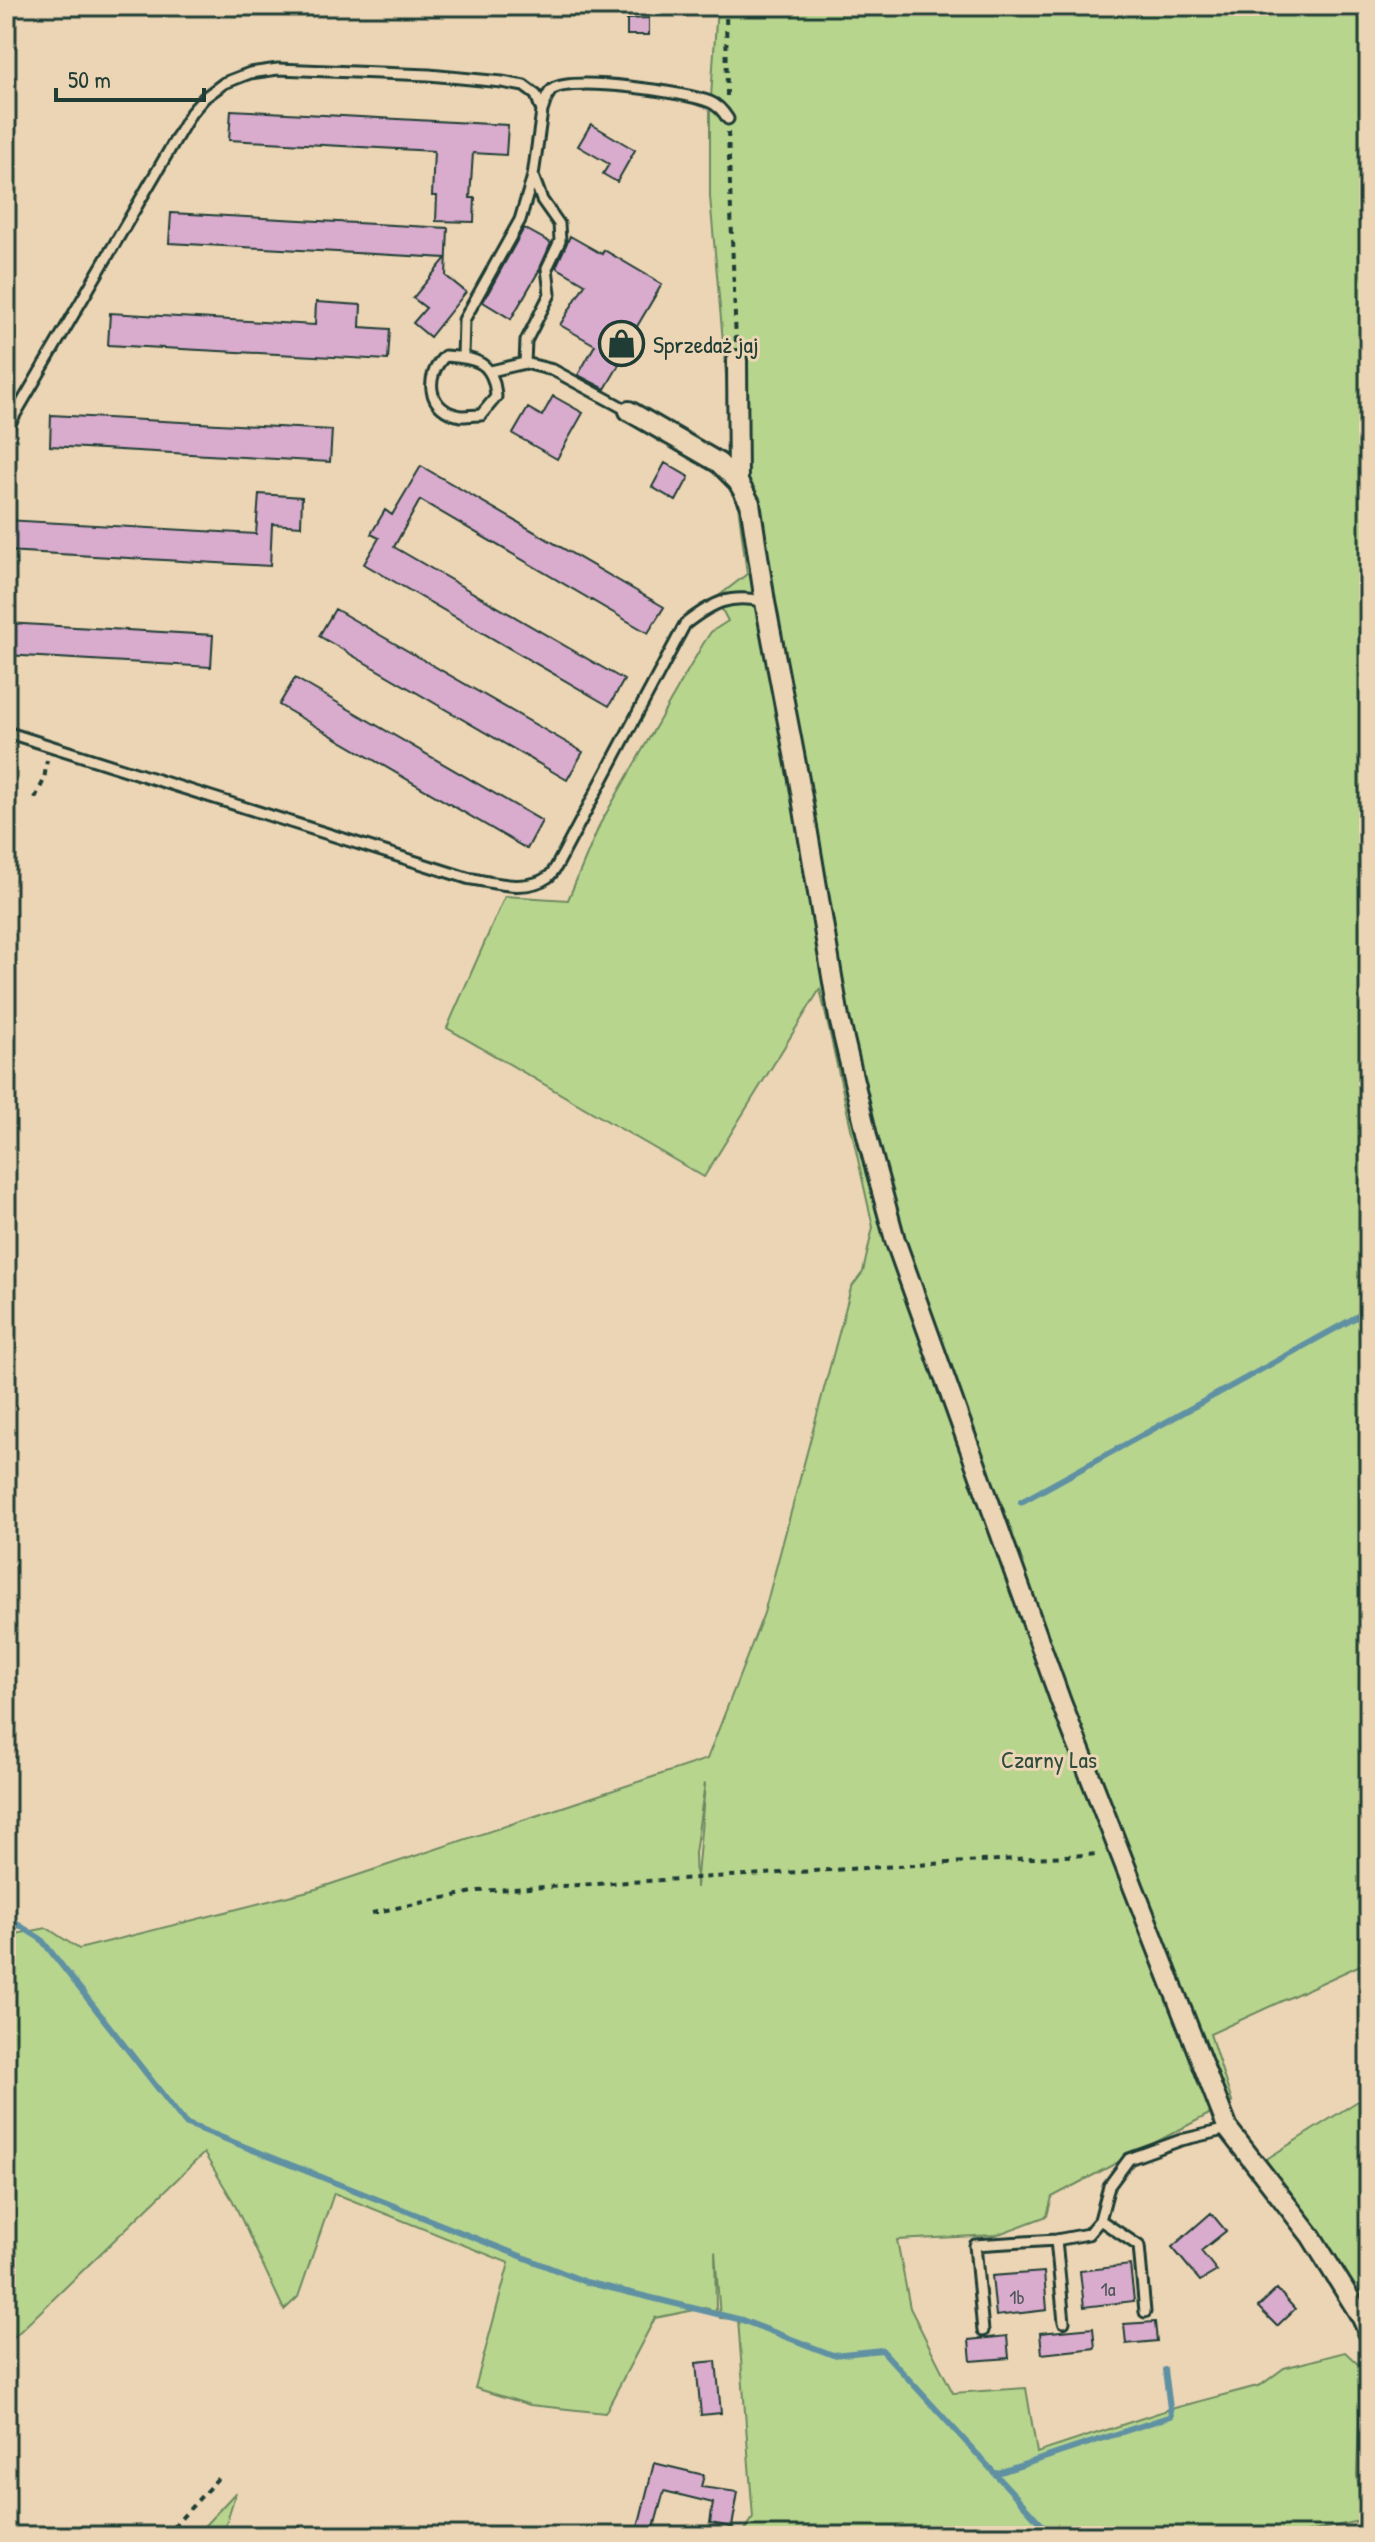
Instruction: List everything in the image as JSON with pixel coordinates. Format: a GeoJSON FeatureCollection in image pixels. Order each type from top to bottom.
{"type":"FeatureCollection","features":[{"type":"Feature","properties":{"kind":"street"},"geometry":{"type":"LineString","coordinates":[[737,360],[738,482]]}},
{"type":"Feature","properties":{"kind":"street"},"geometry":{"type":"LineString","coordinates":[[629,411],[719,463],[738,482],[750,503],[839,1018],[895,1240],[1061,1702],[1228,2129],[1311,2236],[1369,2334]]}},
{"type":"Feature","properties":{"kind":"lane"},"geometry":{"type":"LineString","coordinates":[[6,430],[191,113],[224,83],[250,73],[278,69],[444,76],[524,86],[536,95],[542,111]]}},
{"type":"Feature","properties":{"kind":"lane"},"geometry":{"type":"LineString","coordinates":[[463,357],[464,320],[520,220],[533,176],[542,111],[548,94],[568,84],[610,85],[699,98],[713,103],[728,119]]}},
{"type":"Feature","properties":{"kind":"lane"},"geometry":{"type":"LineString","coordinates":[[525,363],[526,341],[550,294],[547,268],[560,241],[559,224],[542,200],[533,176]]}},
{"type":"Feature","properties":{"kind":"lane"},"geometry":{"type":"LineString","coordinates":[[445,356],[463,357],[473,358],[491,371],[495,380],[496,397],[481,415],[459,416],[444,409],[431,393],[430,376],[436,364],[445,356]]}},
{"type":"Feature","properties":{"kind":"lane"},"geometry":{"type":"LineString","coordinates":[[491,371],[525,363],[553,370],[629,411]]}},
{"type":"Feature","properties":{"kind":"lane"},"geometry":{"type":"LineString","coordinates":[[6,732],[467,878],[504,885],[532,884],[550,876],[562,856],[685,624],[706,608],[726,600],[746,597],[765,602]]}},
{"type":"Feature","properties":{"kind":"lane"},"geometry":{"type":"LineString","coordinates":[[983,2331],[975,2245],[1056,2240],[1088,2234],[1100,2220],[1109,2186],[1129,2159],[1181,2140],[1228,2129]]}},
{"type":"Feature","properties":{"kind":"lane"},"geometry":{"type":"LineString","coordinates":[[1100,2220],[1139,2246],[1145,2312]]}},
{"type":"Feature","properties":{"kind":"lane"},"geometry":{"type":"LineString","coordinates":[[1056,2240],[1064,2322]]}},
{"type":"Feature","properties":{"kind":"path"},"geometry":{"type":"LineString","coordinates":[[726,6],[737,360]]}},
{"type":"Feature","properties":{"kind":"path"},"geometry":{"type":"LineString","coordinates":[[35,798],[44,780],[49,745]]}},
{"type":"Feature","properties":{"kind":"path"},"geometry":{"type":"LineString","coordinates":[[372,1913],[478,1891],[1098,1854],[1125,1863]]}},
{"type":"Feature","properties":{"kind":"path"},"geometry":{"type":"LineString","coordinates":[[165,2536],[220,2476]]}},
{"type":"Feature","properties":{"kind":"green space","name":"Czarny Las"},"geometry":{"type":"Polygon","coordinates":[[[717,6],[1369,6],[1369,1961],[1210,2034],[1232,2102],[1052,2197],[1047,2216],[996,2235],[897,2240],[910,2308],[953,2393],[1026,2388],[1037,2453],[1167,2410],[1261,2385],[1284,2368],[1345,2352],[1360,2366],[1361,2373],[1357,2475],[1363,2520],[1291,2536],[741,2536],[753,2518],[738,2319],[720,2318],[715,2251],[716,2311],[705,2308],[655,2318],[605,2413],[530,2405],[475,2388],[509,2263],[334,2193],[298,2297],[284,2310],[233,2201],[204,2153],[6,2345],[6,1928],[16,1934],[47,1928],[79,1949],[316,1889],[707,1759],[764,1613],[851,1288],[863,1272],[873,1227],[820,989],[704,1177],[447,1028],[505,896],[568,900],[600,824],[703,644],[711,632],[728,621],[716,598],[747,574],[737,497],[710,197],[710,113],[717,6]],[[705,1783],[695,1853],[696,1888],[705,1783]]]}},
{"type":"Feature","properties":{"kind":"green space"},"geometry":{"type":"Polygon","coordinates":[[[1369,2094],[1369,2309],[1265,2160],[1369,2094]]]}},
{"type":"Feature","properties":{"kind":"green space"},"geometry":{"type":"Polygon","coordinates":[[[236,2492],[222,2536],[195,2536],[236,2492]]]}},
{"type":"Feature","properties":{"kind":"building"},"geometry":{"type":"Polygon","coordinates":[[[649,18],[649,35],[627,35],[627,19],[649,18]]]}},
{"type":"Feature","properties":{"kind":"building"},"geometry":{"type":"Polygon","coordinates":[[[231,110],[508,125],[506,155],[473,153],[470,198],[475,198],[474,222],[436,221],[437,196],[432,196],[434,151],[229,140],[231,110]]]}},
{"type":"Feature","properties":{"kind":"building"},"geometry":{"type":"Polygon","coordinates":[[[591,124],[635,150],[617,182],[603,174],[609,164],[578,146],[591,124]]]}},
{"type":"Feature","properties":{"kind":"building"},"geometry":{"type":"Polygon","coordinates":[[[171,213],[448,228],[446,276],[466,292],[430,337],[413,323],[426,308],[413,298],[446,258],[169,243],[171,213]]]}},
{"type":"Feature","properties":{"kind":"building"},"geometry":{"type":"Polygon","coordinates":[[[524,228],[551,243],[511,319],[483,302],[524,228]]]}},
{"type":"Feature","properties":{"kind":"building"},"geometry":{"type":"Polygon","coordinates":[[[570,236],[602,254],[604,250],[662,284],[616,362],[619,365],[605,389],[578,375],[595,345],[560,325],[585,284],[556,267],[570,236]]]}},
{"type":"Feature","properties":{"kind":"building"},"geometry":{"type":"Polygon","coordinates":[[[316,302],[361,305],[360,327],[390,329],[388,360],[108,345],[110,313],[315,325],[316,302]]]}},
{"type":"Feature","properties":{"kind":"building"},"geometry":{"type":"Polygon","coordinates":[[[553,396],[583,413],[557,459],[513,434],[528,408],[542,416],[553,396]]]}},
{"type":"Feature","properties":{"kind":"building"},"geometry":{"type":"Polygon","coordinates":[[[51,415],[332,430],[330,462],[50,446],[51,415]]]}},
{"type":"Feature","properties":{"kind":"building"},"geometry":{"type":"Polygon","coordinates":[[[665,463],[689,477],[676,501],[652,487],[665,463]]]}},
{"type":"Feature","properties":{"kind":"building"},"geometry":{"type":"Polygon","coordinates":[[[421,466],[664,607],[648,633],[420,500],[394,547],[624,680],[609,706],[364,564],[379,538],[371,534],[385,510],[392,515],[421,466]]]}},
{"type":"Feature","properties":{"kind":"building"},"geometry":{"type":"Polygon","coordinates":[[[259,494],[302,497],[301,526],[272,524],[270,566],[6,551],[6,520],[256,534],[259,494]]]}},
{"type":"Feature","properties":{"kind":"building"},"geometry":{"type":"Polygon","coordinates":[[[335,609],[583,752],[567,780],[319,636],[335,609]]]}},
{"type":"Feature","properties":{"kind":"building"},"geometry":{"type":"Polygon","coordinates":[[[6,623],[213,635],[211,667],[6,655],[6,623]]]}},
{"type":"Feature","properties":{"kind":"building"},"geometry":{"type":"Polygon","coordinates":[[[295,678],[542,821],[527,849],[279,705],[295,678]]]}},
{"type":"Feature","properties":{"kind":"building"},"geometry":{"type":"Polygon","coordinates":[[[1211,2213],[1226,2231],[1201,2251],[1217,2271],[1200,2281],[1172,2247],[1211,2213]]]}},
{"type":"Feature","properties":{"kind":"building"},"geometry":{"type":"Polygon","coordinates":[[[1130,2265],[1134,2301],[1084,2307],[1080,2271],[1130,2265]]]}},
{"type":"Feature","properties":{"kind":"building"},"geometry":{"type":"Polygon","coordinates":[[[1044,2272],[1047,2310],[996,2316],[992,2276],[1044,2272]]]}},
{"type":"Feature","properties":{"kind":"building"},"geometry":{"type":"Polygon","coordinates":[[[1277,2289],[1295,2309],[1277,2326],[1258,2307],[1277,2289]]]}},
{"type":"Feature","properties":{"kind":"building"},"geometry":{"type":"Polygon","coordinates":[[[1155,2322],[1157,2341],[1126,2344],[1124,2324],[1155,2322]]]}},
{"type":"Feature","properties":{"kind":"building"},"geometry":{"type":"Polygon","coordinates":[[[1093,2328],[1095,2348],[1042,2354],[1040,2333],[1093,2328]]]}},
{"type":"Feature","properties":{"kind":"building"},"geometry":{"type":"Polygon","coordinates":[[[1007,2336],[1009,2358],[971,2361],[969,2340],[1007,2336]]]}},
{"type":"Feature","properties":{"kind":"building"},"geometry":{"type":"Polygon","coordinates":[[[716,2361],[721,2413],[701,2415],[696,2363],[716,2361]]]}},
{"type":"Feature","properties":{"kind":"building"},"geometry":{"type":"Polygon","coordinates":[[[654,2463],[704,2475],[701,2487],[738,2492],[732,2527],[710,2523],[713,2503],[664,2491],[652,2535],[637,2531],[654,2463]]]}},
{"type":"Feature","properties":{"kind":"waterway"},"geometry":{"type":"LineString","coordinates":[[1021,1502],[1369,1310]]}},
{"type":"Feature","properties":{"kind":"waterway"},"geometry":{"type":"LineString","coordinates":[[6,1917],[41,1939],[185,2123],[586,2282],[742,2320],[833,2355],[882,2350],[1052,2536]]}},
{"type":"Feature","properties":{"kind":"waterway"},"geometry":{"type":"LineString","coordinates":[[995,2474],[1171,2416],[1165,2370]]}},
{"type":"Feature","properties":{"kind":"place","name":"Sprzedaż jaj"},"geometry":{"type":"Point","coordinates":[622,344]}}]}
